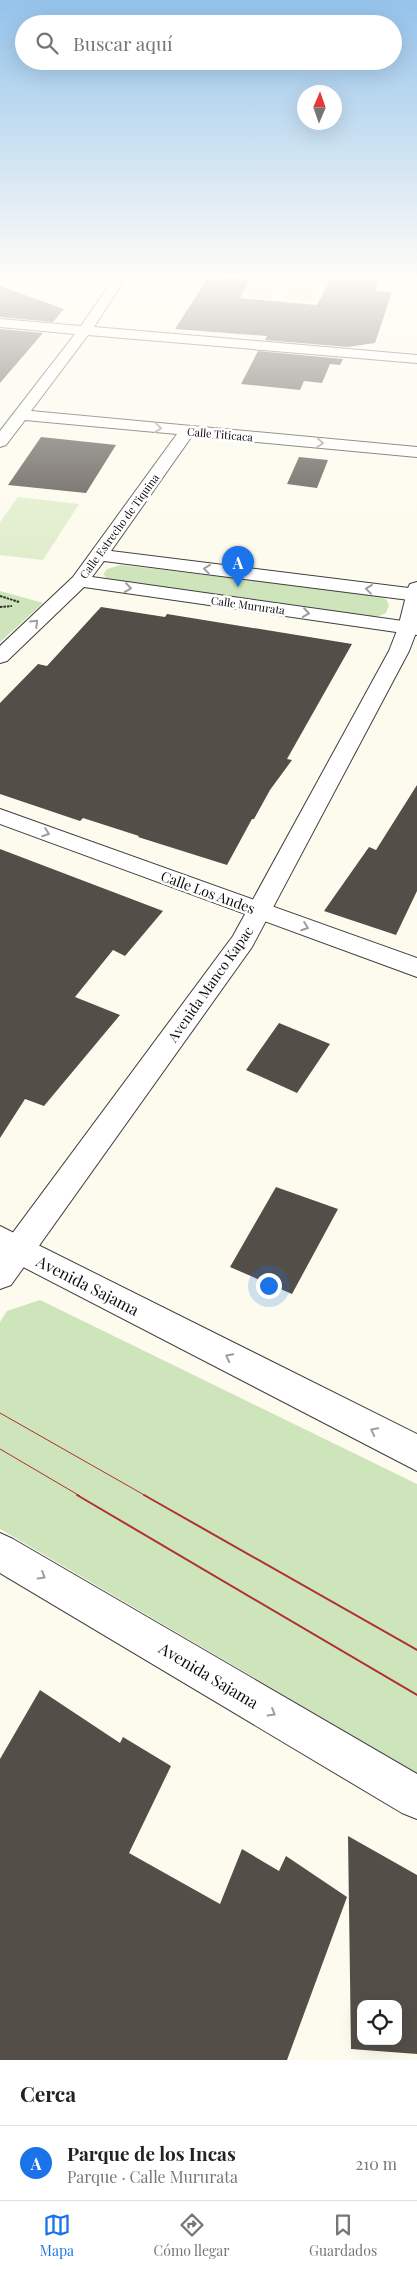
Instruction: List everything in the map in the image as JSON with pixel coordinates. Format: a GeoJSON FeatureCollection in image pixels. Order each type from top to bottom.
{"type":"FeatureCollection","features":[{"type":"Feature","properties":{"kind":"street"},"geometry":{"type":"LineString","coordinates":[[0,442],[23,415],[54,372]]}},
{"type":"Feature","properties":{"kind":"street","name":"Calle Titicaca"},"geometry":{"type":"LineString","coordinates":[[23,415],[417,452]]}},
{"type":"Feature","properties":{"kind":"street","name":"Calle Estrecho de Tiquina"},"geometry":{"type":"LineString","coordinates":[[0,657],[80,581],[188,430]]}},
{"type":"Feature","properties":{"kind":"street"},"geometry":{"type":"LineString","coordinates":[[100,555],[416,593]]}},
{"type":"Feature","properties":{"kind":"street","name":"Calle Mururata"},"geometry":{"type":"LineString","coordinates":[[80,581],[412,628]]}},
{"type":"Feature","properties":{"kind":"street","name":"Avenida Manco Kapac"},"geometry":{"type":"LineString","coordinates":[[6,1255],[242,941],[412,628],[416,593]]}},
{"type":"Feature","properties":{"kind":"street","name":"Calle Los Andes"},"geometry":{"type":"LineString","coordinates":[[0,816],[417,968]]}},
{"type":"Feature","properties":{"kind":"street","name":"Avenida Sajama"},"geometry":{"type":"LineString","coordinates":[[6,1255],[417,1453]]}},
{"type":"Feature","properties":{"kind":"street","name":"Avenida Sajama"},"geometry":{"type":"LineString","coordinates":[[0,1552],[417,1798]]}},
{"type":"Feature","properties":{"kind":"path"},"geometry":{"type":"LineString","coordinates":[[0,596],[28,604]]}},
{"type":"Feature","properties":{"kind":"green space"},"geometry":{"type":"Polygon","coordinates":[[[18,497],[79,504],[43,560],[0,555],[0,522],[18,497]]]}},
{"type":"Feature","properties":{"kind":"green space"},"geometry":{"type":"Polygon","coordinates":[[[121,565],[377,595],[386,599],[389,605],[386,613],[379,616],[366,617],[105,577],[104,573],[107,569],[121,565]]]}},
{"type":"Feature","properties":{"kind":"green space"},"geometry":{"type":"Polygon","coordinates":[[[0,591],[43,603],[0,642],[0,591]]]}},
{"type":"Feature","properties":{"kind":"green space"},"geometry":{"type":"Polygon","coordinates":[[[40,1300],[417,1484],[417,1773],[0,1529],[0,1322],[7,1311],[40,1300]]]}},
{"type":"Feature","properties":{"kind":"building"},"geometry":{"type":"Polygon","coordinates":[[[0,372],[9,372],[0,383],[0,372]]]}},
{"type":"Feature","properties":{"kind":"building"},"geometry":{"type":"Polygon","coordinates":[[[247,372],[327,372],[322,383],[304,381],[300,390],[241,384],[247,372]]]}},
{"type":"Feature","properties":{"kind":"building"},"geometry":{"type":"Polygon","coordinates":[[[41,437],[116,445],[86,493],[8,485],[41,437]]]}},
{"type":"Feature","properties":{"kind":"building"},"geometry":{"type":"Polygon","coordinates":[[[299,457],[328,460],[317,488],[287,484],[299,457]]]}},
{"type":"Feature","properties":{"kind":"building"},"geometry":{"type":"Polygon","coordinates":[[[101,607],[165,617],[167,614],[352,644],[287,759],[292,760],[270,790],[254,819],[252,819],[227,865],[83,818],[80,821],[0,794],[0,703],[38,664],[47,666],[101,607]]]}},
{"type":"Feature","properties":{"kind":"building"},"geometry":{"type":"Polygon","coordinates":[[[417,785],[417,891],[396,935],[324,911],[369,847],[376,850],[417,785]]]}},
{"type":"Feature","properties":{"kind":"building"},"geometry":{"type":"Polygon","coordinates":[[[0,849],[163,911],[125,956],[113,950],[75,997],[120,1015],[44,1106],[25,1099],[0,1138],[0,849]]]}},
{"type":"Feature","properties":{"kind":"building"},"geometry":{"type":"Polygon","coordinates":[[[279,1023],[330,1044],[297,1093],[246,1070],[279,1023]]]}},
{"type":"Feature","properties":{"kind":"building"},"geometry":{"type":"Polygon","coordinates":[[[276,1187],[338,1209],[292,1294],[230,1267],[276,1187]]]}},
{"type":"Feature","properties":{"kind":"building"},"geometry":{"type":"Polygon","coordinates":[[[40,1690],[120,1743],[123,1737],[171,1766],[129,1853],[220,1904],[242,1849],[279,1871],[286,1856],[347,1897],[287,2060],[0,2060],[0,1759],[40,1690]]]}},
{"type":"Feature","properties":{"kind":"building"},"geometry":{"type":"Polygon","coordinates":[[[348,1836],[417,1875],[417,2054],[351,2049],[348,1836]]]}},
{"type":"Feature","properties":{"kind":"tram line"},"geometry":{"type":"LineString","coordinates":[[0,1413],[146,1496]]}},
{"type":"Feature","properties":{"kind":"tram line"},"geometry":{"type":"LineString","coordinates":[[0,1449],[80,1496]]}},
{"type":"Feature","properties":{"kind":"tram line"},"geometry":{"type":"LineString","coordinates":[[77,1495],[417,1695]]}},
{"type":"Feature","properties":{"kind":"tram line"},"geometry":{"type":"LineString","coordinates":[[144,1495],[417,1650]]}},
{"type":"Feature","properties":{"kind":"place","name":"Parque de los Incas"},"geometry":{"type":"Point","coordinates":[238,587]}}]}
